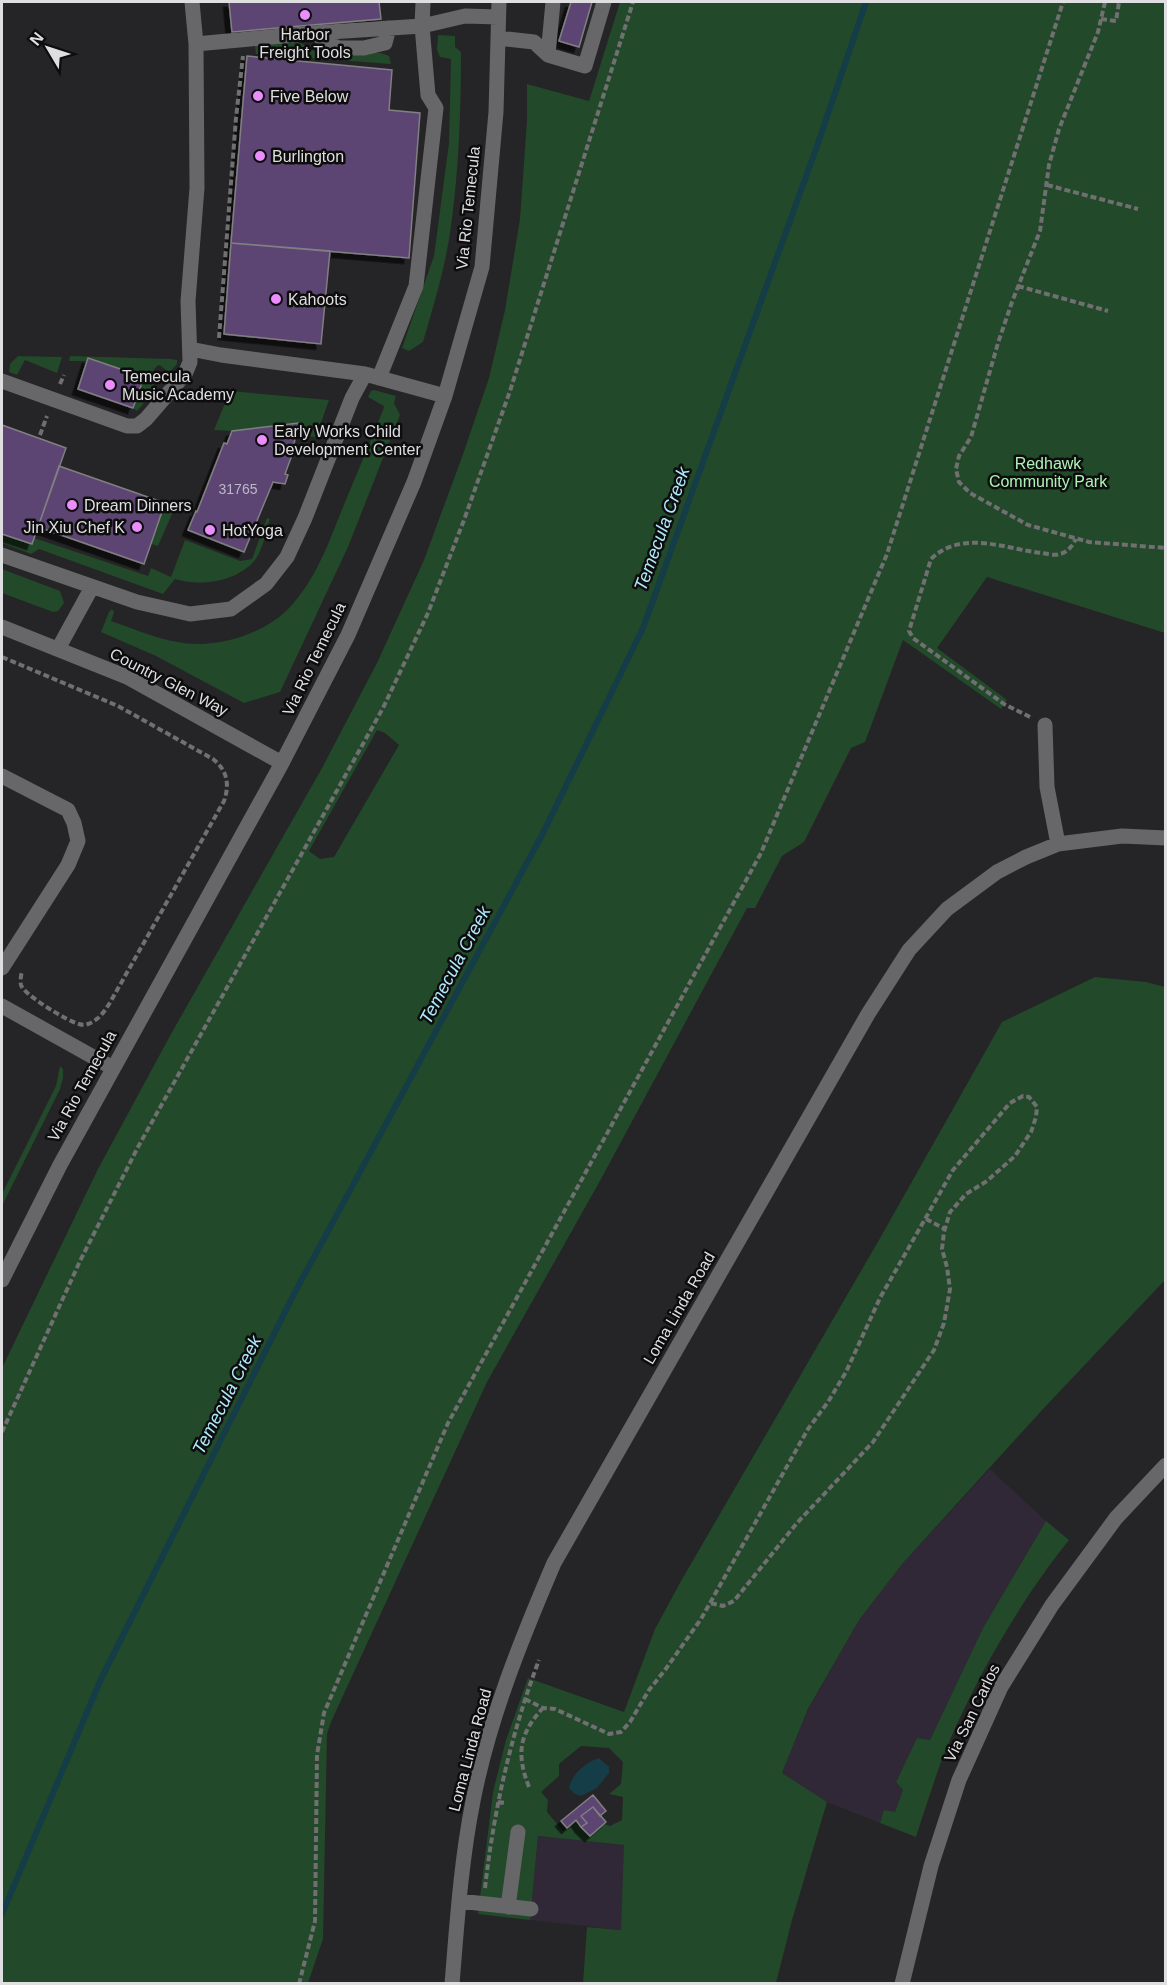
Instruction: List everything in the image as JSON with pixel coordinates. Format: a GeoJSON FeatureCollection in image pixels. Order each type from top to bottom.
{"type":"FeatureCollection","features":[{"type":"Feature","properties":{"kind":"street"},"geometry":{"type":"LineString","coordinates":[[2,381],[127,426],[137,426],[146,419],[184,375],[190,362],[188,301],[197,188],[196,44],[192,2]]}},
{"type":"Feature","properties":{"kind":"street"},"geometry":{"type":"LineString","coordinates":[[2,555],[137,602],[190,614],[231,609],[266,584],[286,557],[309,508],[352,398],[372,376],[416,286],[436,108],[428,95],[422,26],[423,2]]}},
{"type":"Feature","properties":{"kind":"street","name":"Via Rio Temecula"},"geometry":{"type":"LineString","coordinates":[[2,1280],[60,1165],[282,764],[348,635],[414,482],[445,396],[482,267],[495,112],[499,2]]}},
{"type":"Feature","properties":{"kind":"street"},"geometry":{"type":"LineString","coordinates":[[548,55],[554,2]]}},
{"type":"Feature","properties":{"kind":"street"},"geometry":{"type":"LineString","coordinates":[[498,38],[534,42],[548,55],[585,66],[604,2]]}},
{"type":"Feature","properties":{"kind":"street"},"geometry":{"type":"LineString","coordinates":[[196,44],[422,26],[465,16],[498,17]]}},
{"type":"Feature","properties":{"kind":"street"},"geometry":{"type":"LineString","coordinates":[[190,348],[221,355],[372,376],[445,396]]}},
{"type":"Feature","properties":{"kind":"street"},"geometry":{"type":"LineString","coordinates":[[58,649],[92,587]]}},
{"type":"Feature","properties":{"kind":"street","name":"Country Glen Way"},"geometry":{"type":"LineString","coordinates":[[2,627],[127,677],[282,764]]}},
{"type":"Feature","properties":{"kind":"street"},"geometry":{"type":"LineString","coordinates":[[1045,725],[1047,787],[1058,844]]}},
{"type":"Feature","properties":{"kind":"street"},"geometry":{"type":"LineString","coordinates":[[2,776],[68,810],[74,823],[78,842],[68,865],[2,968]]}},
{"type":"Feature","properties":{"kind":"street","name":"Loma Linda Road"},"geometry":{"type":"LineString","coordinates":[[452,1983],[459,1901],[473,1800],[496,1714],[523,1634],[564,1544],[868,1014],[909,950],[948,909],[997,872],[1058,844],[1122,836],[1166,838]]}},
{"type":"Feature","properties":{"kind":"street"},"geometry":{"type":"LineString","coordinates":[[2,1006],[113,1068]]}},
{"type":"Feature","properties":{"kind":"street","name":"Via San Carlos"},"geometry":{"type":"LineString","coordinates":[[902,1983],[931,1866],[959,1780],[1001,1686],[1052,1605],[1116,1518],[1166,1465]]}},
{"type":"Feature","properties":{"kind":"street"},"geometry":{"type":"LineString","coordinates":[[508,1907],[518,1832]]}},
{"type":"Feature","properties":{"kind":"street"},"geometry":{"type":"LineString","coordinates":[[459,1901],[531,1910]]}},
{"type":"Feature","properties":{"kind":"path"},"geometry":{"type":"LineString","coordinates":[[2,1432],[80,1261],[138,1147],[383,708],[428,613],[510,391],[633,2]]}},
{"type":"Feature","properties":{"kind":"path"},"geometry":{"type":"LineString","coordinates":[[299,1983],[315,1921],[317,1755],[324,1713],[448,1423],[761,854],[886,554],[1063,2]]}},
{"type":"Feature","properties":{"kind":"path"},"geometry":{"type":"LineString","coordinates":[[1105,2],[1098,32],[1059,129],[1049,165],[1040,231],[998,343],[971,436],[959,456],[956,469],[960,482],[970,493],[1028,525],[1089,542],[1166,548]]}},
{"type":"Feature","properties":{"kind":"path"},"geometry":{"type":"LineString","coordinates":[[1101,19],[1116,21],[1119,2]]}},
{"type":"Feature","properties":{"kind":"path"},"geometry":{"type":"LineString","coordinates":[[221,355],[219,336],[243,49]]}},
{"type":"Feature","properties":{"kind":"path"},"geometry":{"type":"LineString","coordinates":[[1047,185],[1138,209]]}},
{"type":"Feature","properties":{"kind":"path"},"geometry":{"type":"LineString","coordinates":[[1018,286],[1108,311]]}},
{"type":"Feature","properties":{"kind":"path"},"geometry":{"type":"LineString","coordinates":[[1045,725],[1004,704],[912,638],[909,631],[931,559],[939,551],[964,543],[988,542],[1058,555],[1069,550],[1076,539]]}},
{"type":"Feature","properties":{"kind":"path"},"geometry":{"type":"LineString","coordinates":[[2,657],[83,690],[128,712],[213,759],[225,771],[227,780],[227,793],[224,801],[111,1000],[96,1020],[86,1025],[76,1023],[25,992],[20,979],[27,962]]}},
{"type":"Feature","properties":{"kind":"path"},"geometry":{"type":"LineString","coordinates":[[525,1699],[543,1708],[555,1709],[609,1734],[621,1732],[630,1722],[649,1690],[710,1604],[808,1429],[846,1372],[880,1298],[953,1170],[1010,1103],[1023,1096],[1029,1097],[1037,1107],[1036,1117],[1031,1132],[1015,1156],[957,1203],[950,1212],[942,1249],[950,1289],[944,1323],[934,1350],[913,1385],[873,1442],[797,1522],[734,1601],[723,1606],[710,1604]]}},
{"type":"Feature","properties":{"kind":"path"},"geometry":{"type":"LineString","coordinates":[[926,1219],[945,1229]]}},
{"type":"Feature","properties":{"kind":"path"},"geometry":{"type":"LineString","coordinates":[[483,1904],[498,1802],[508,1754],[539,1660]]}},
{"type":"Feature","properties":{"kind":"path"},"geometry":{"type":"LineString","coordinates":[[529,1787],[521,1760],[521,1746],[526,1732],[543,1708]]}},
{"type":"Feature","properties":{"kind":"path"},"geometry":{"type":"LineString","coordinates":[[498,1802],[507,1803]]}},
{"type":"Feature","properties":{"kind":"shaded area"},"geometry":{"type":"Polygon","coordinates":[[[990,1469],[1046,1521],[983,1628],[930,1740],[917,1738],[896,1782],[903,1790],[895,1813],[884,1811],[880,1823],[827,1802],[782,1773],[808,1710],[859,1620],[903,1563],[990,1469]]]}},
{"type":"Feature","properties":{"kind":"shaded area"},"geometry":{"type":"Polygon","coordinates":[[[538,1836],[625,1845],[621,1930],[530,1920],[538,1836]]]}},
{"type":"Feature","properties":{"kind":"green space","name":"Redhawk Community Park"},"geometry":{"type":"Polygon","coordinates":[[[620,2],[1165,2],[1165,633],[987,577],[937,648],[1007,700],[1001,709],[903,640],[865,742],[851,748],[804,842],[782,856],[755,908],[747,908],[601,1179],[487,1382],[331,1722],[327,1734],[323,1939],[308,1983],[2,1983],[2,1368],[98,1169],[171,1034],[322,768],[377,663],[424,560],[489,378],[505,310],[520,219],[527,120],[527,84],[589,101],[620,2]],[[377,730],[309,851],[320,859],[334,857],[399,745],[385,733],[377,730]]]}},
{"type":"Feature","properties":{"kind":"green space"},"geometry":{"type":"Polygon","coordinates":[[[438,35],[455,36],[455,47],[461,52],[460,118],[454,205],[443,270],[423,342],[409,351],[402,348],[434,256],[449,143],[451,59],[440,57],[437,50],[438,35]]]}},
{"type":"Feature","properties":{"kind":"green space"},"geometry":{"type":"Polygon","coordinates":[[[297,41],[328,56],[383,53],[389,56],[391,64],[256,54],[255,46],[297,41]]]}},
{"type":"Feature","properties":{"kind":"green space"},"geometry":{"type":"Polygon","coordinates":[[[18,356],[62,357],[57,373],[25,360],[17,375],[9,372],[10,364],[18,356]]]}},
{"type":"Feature","properties":{"kind":"green space"},"geometry":{"type":"Polygon","coordinates":[[[70,356],[171,359],[177,360],[177,364],[169,373],[160,365],[157,366],[147,378],[157,388],[137,411],[133,408],[144,378],[88,358],[87,361],[69,361],[70,356]]]}},
{"type":"Feature","properties":{"kind":"green space"},"geometry":{"type":"Polygon","coordinates":[[[374,390],[396,396],[394,403],[400,415],[348,547],[280,692],[244,703],[156,656],[101,632],[112,609],[114,612],[111,621],[165,639],[199,644],[223,641],[248,634],[281,615],[299,596],[321,560],[383,410],[384,406],[368,397],[374,390]]]}},
{"type":"Feature","properties":{"kind":"green space"},"geometry":{"type":"Polygon","coordinates":[[[230,391],[329,400],[316,437],[296,435],[298,423],[232,431],[214,430],[230,391]]]}},
{"type":"Feature","properties":{"kind":"green space"},"geometry":{"type":"Polygon","coordinates":[[[165,503],[175,507],[158,546],[151,544],[165,503]]]}},
{"type":"Feature","properties":{"kind":"green space"},"geometry":{"type":"Polygon","coordinates":[[[267,518],[270,519],[260,551],[247,567],[218,581],[196,582],[175,579],[163,594],[39,549],[31,554],[2,543],[2,534],[31,544],[34,538],[148,576],[151,568],[171,577],[185,540],[240,561],[252,559],[267,518]]]}},
{"type":"Feature","properties":{"kind":"green space"},"geometry":{"type":"Polygon","coordinates":[[[2,569],[60,591],[64,603],[58,611],[53,612],[2,593],[2,569]]]}},
{"type":"Feature","properties":{"kind":"green space"},"geometry":{"type":"Polygon","coordinates":[[[1095,977],[1146,982],[1165,987],[1165,1280],[1044,1408],[903,1563],[859,1620],[808,1709],[782,1773],[827,1802],[776,1983],[583,1983],[587,1927],[621,1930],[624,1845],[538,1836],[530,1920],[478,1914],[493,1792],[506,1740],[528,1678],[624,1712],[655,1629],[681,1581],[879,1240],[1002,1022],[1095,977]],[[581,1746],[559,1764],[559,1776],[541,1792],[548,1800],[547,1812],[563,1831],[576,1820],[590,1836],[604,1824],[610,1826],[622,1820],[623,1797],[609,1794],[621,1784],[623,1762],[609,1748],[581,1746]]]}},
{"type":"Feature","properties":{"kind":"green space"},"geometry":{"type":"Polygon","coordinates":[[[60,1066],[63,1069],[63,1078],[60,1089],[2,1206],[2,1194],[56,1086],[60,1066]]]}},
{"type":"Feature","properties":{"kind":"green space"},"geometry":{"type":"Polygon","coordinates":[[[1046,1521],[1069,1540],[1014,1618],[966,1705],[941,1762],[916,1837],[880,1823],[884,1810],[895,1812],[903,1790],[896,1782],[917,1738],[930,1740],[983,1628],[1046,1521]]]}},
{"type":"Feature","properties":{"kind":"water"},"geometry":{"type":"Polygon","coordinates":[[[599,1758],[609,1767],[609,1773],[597,1788],[581,1796],[575,1794],[569,1788],[576,1773],[589,1762],[599,1758]]]}},
{"type":"Feature","properties":{"kind":"building","name":"Harbor Freight Tools"},"geometry":{"type":"Polygon","coordinates":[[[229,2],[379,2],[381,19],[232,32],[229,2]]]}},
{"type":"Feature","properties":{"kind":"building"},"geometry":{"type":"Polygon","coordinates":[[[571,2],[592,2],[579,47],[559,41],[571,2]]]}},
{"type":"Feature","properties":{"kind":"building"},"geometry":{"type":"Polygon","coordinates":[[[247,56],[392,70],[389,110],[420,113],[409,258],[231,243],[247,56]]]}},
{"type":"Feature","properties":{"kind":"building","name":"Kahoots"},"geometry":{"type":"Polygon","coordinates":[[[231,243],[330,251],[321,344],[224,334],[231,243]]]}},
{"type":"Feature","properties":{"kind":"building","name":"Temecula Music Academy"},"geometry":{"type":"Polygon","coordinates":[[[88,358],[144,377],[133,408],[78,389],[88,358]]]}},
{"type":"Feature","properties":{"kind":"building"},"geometry":{"type":"Polygon","coordinates":[[[298,423],[292,455],[285,474],[288,475],[285,484],[273,482],[244,552],[188,530],[224,443],[227,444],[232,431],[298,423]]]}},
{"type":"Feature","properties":{"kind":"building"},"geometry":{"type":"Polygon","coordinates":[[[2,425],[66,448],[32,544],[2,534],[2,425]]]}},
{"type":"Feature","properties":{"kind":"building"},"geometry":{"type":"Polygon","coordinates":[[[59,466],[165,503],[144,564],[38,527],[59,466]]]}},
{"type":"Feature","properties":{"kind":"building"},"geometry":{"type":"Polygon","coordinates":[[[593,1795],[606,1811],[600,1816],[593,1807],[581,1816],[587,1823],[581,1827],[576,1820],[567,1828],[561,1821],[593,1795]]]}},
{"type":"Feature","properties":{"kind":"building"},"geometry":{"type":"Polygon","coordinates":[[[593,1807],[606,1822],[590,1836],[581,1827],[587,1823],[581,1816],[593,1807]]]}},
{"type":"Feature","properties":{"kind":"waterway","name":"Temecula Creek"},"geometry":{"type":"LineString","coordinates":[[2,1914],[101,1679],[294,1294],[542,835],[643,628],[817,146],[866,2]]}},
{"type":"Feature","properties":{"kind":"place","name":"Harbor Freight Tools"},"geometry":{"type":"Point","coordinates":[305,15]}},
{"type":"Feature","properties":{"kind":"place","name":"Five Below"},"geometry":{"type":"Point","coordinates":[258,96]}},
{"type":"Feature","properties":{"kind":"place","name":"Burlington"},"geometry":{"type":"Point","coordinates":[260,156]}},
{"type":"Feature","properties":{"kind":"place","name":"Kahoots"},"geometry":{"type":"Point","coordinates":[276,299]}},
{"type":"Feature","properties":{"kind":"place","name":"Temecula Music Academy"},"geometry":{"type":"Point","coordinates":[110,385]}},
{"type":"Feature","properties":{"kind":"place","name":"Early Works Child Development Center"},"geometry":{"type":"Point","coordinates":[262,440]}},
{"type":"Feature","properties":{"kind":"place","name":"Dream Dinners"},"geometry":{"type":"Point","coordinates":[72,505]}},
{"type":"Feature","properties":{"kind":"place","name":"Jin Xiu Chef K"},"geometry":{"type":"Point","coordinates":[137,527]}},
{"type":"Feature","properties":{"kind":"place","name":"HotYoga"},"geometry":{"type":"Point","coordinates":[210,530]}}]}
